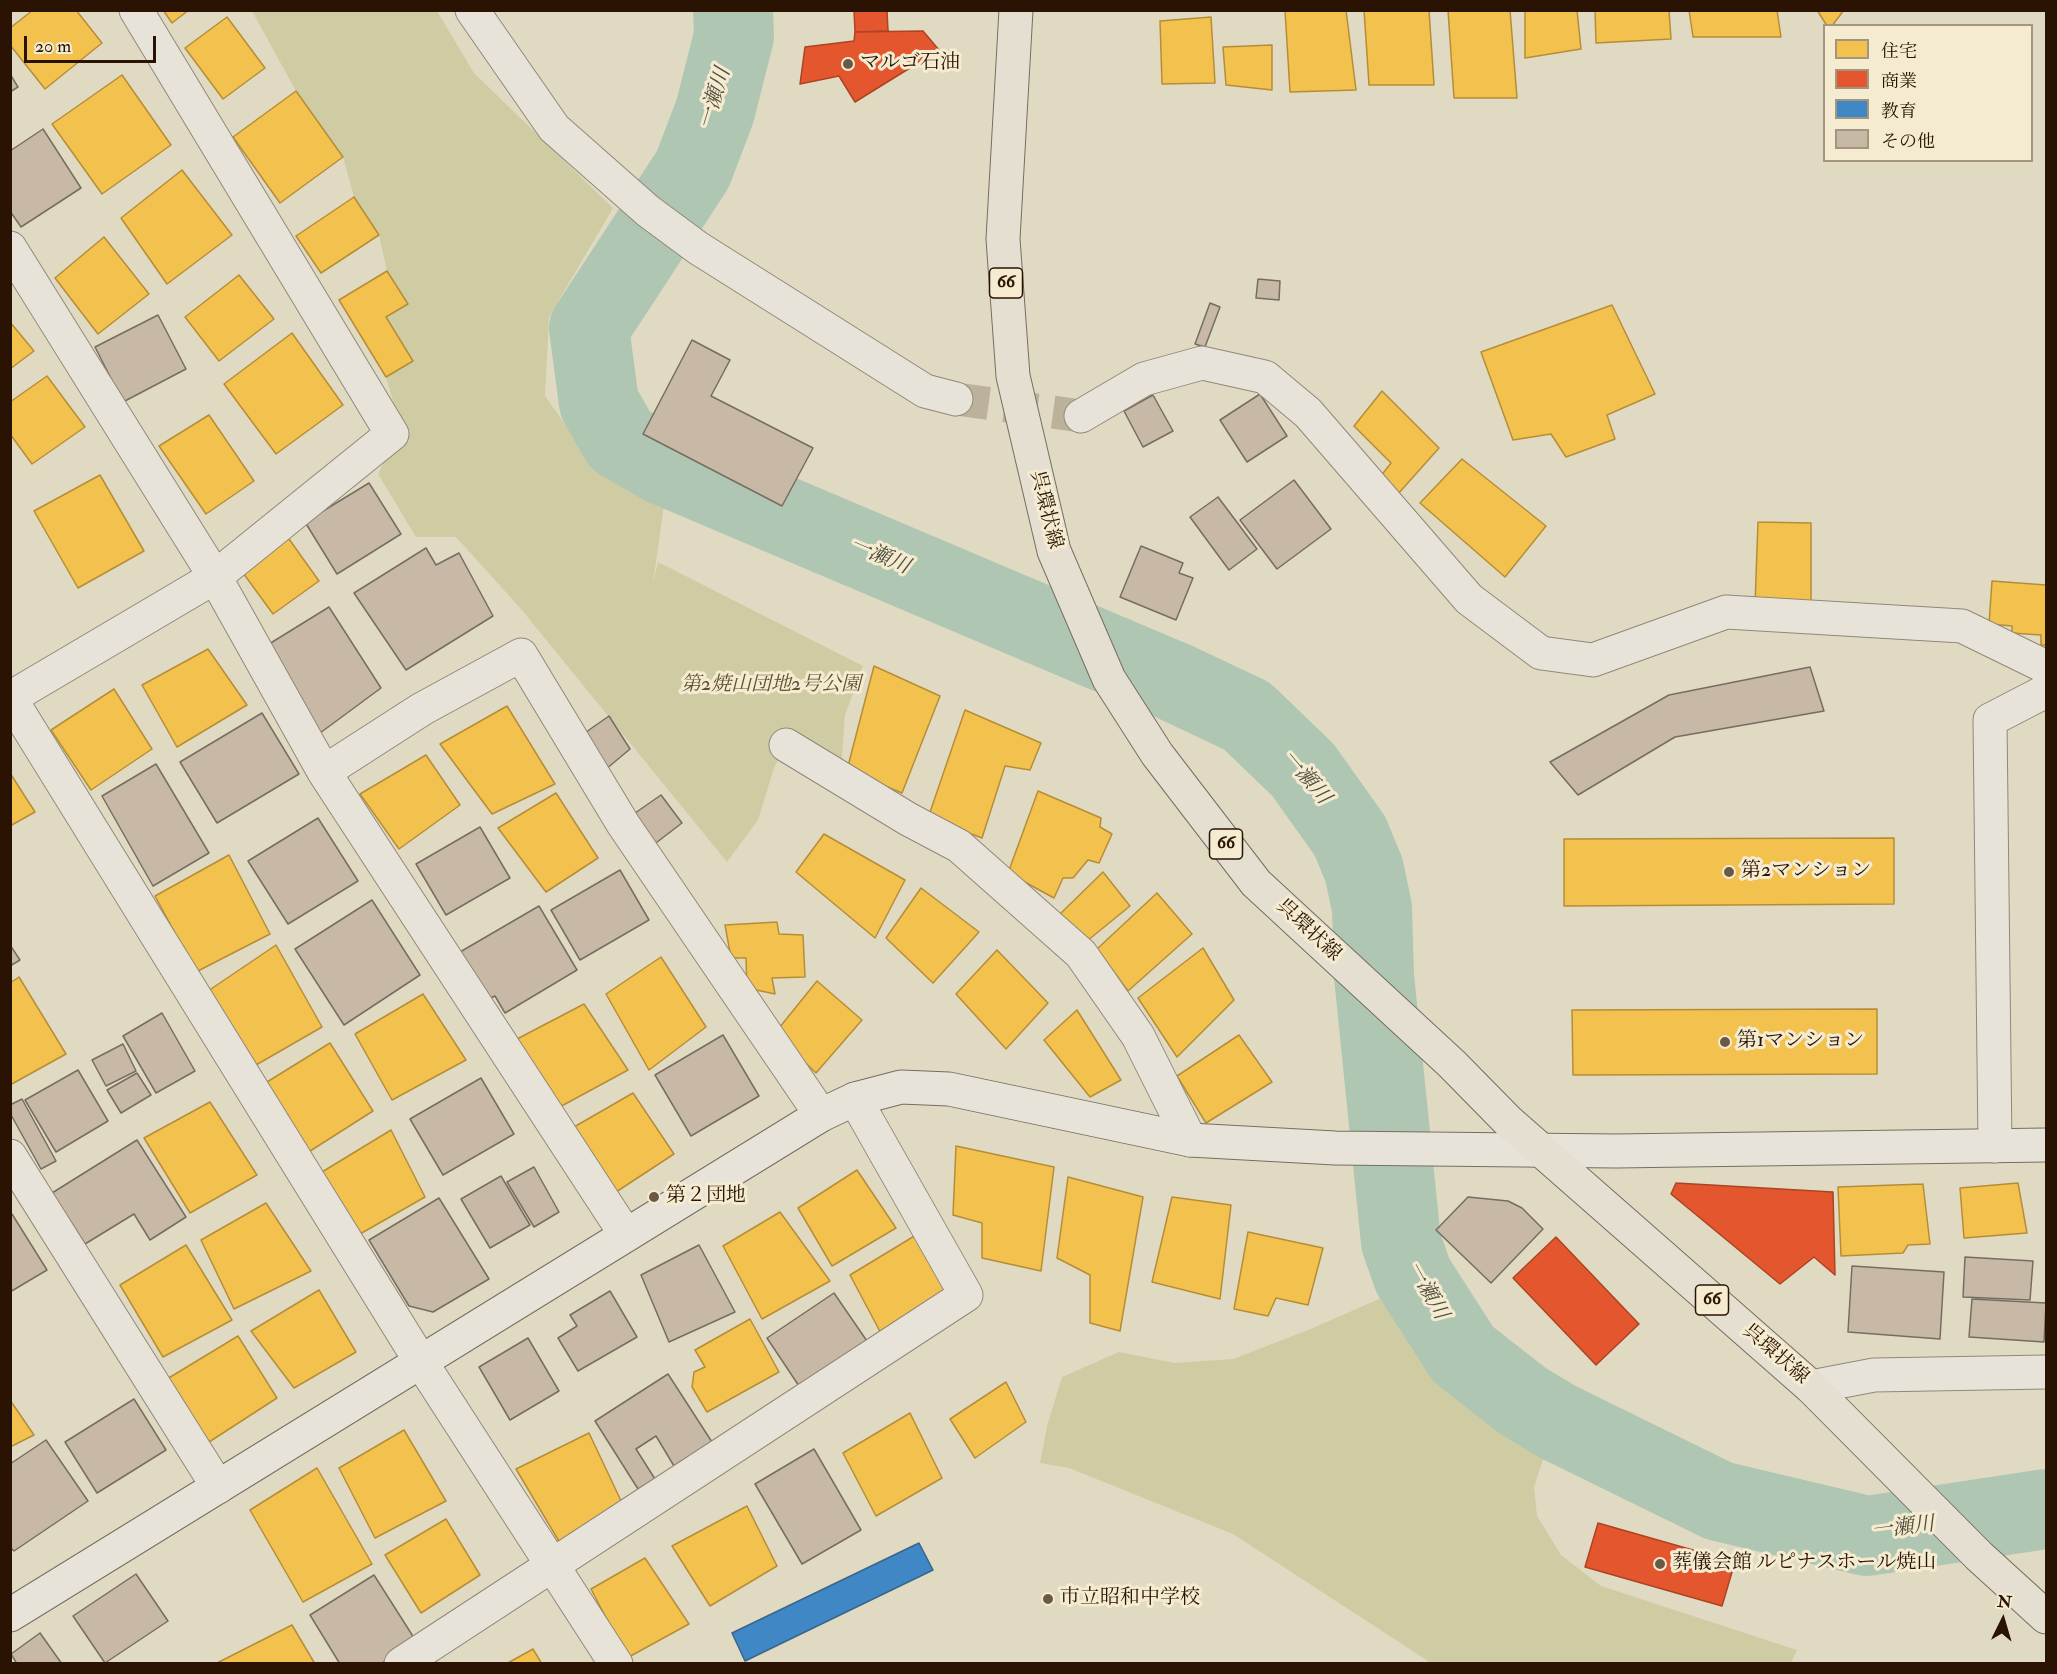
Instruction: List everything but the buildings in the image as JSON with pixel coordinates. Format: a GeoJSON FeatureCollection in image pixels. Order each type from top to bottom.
{"type":"FeatureCollection","features":[{"type":"Feature","properties":{"kind":"main road","name":"呉環状線"},"geometry":{"type":"LineString","coordinates":[[1016,10],[1004,250],[1013,376],[1054,551],[1109,679],[1157,754],[1256,883],[1452,1064],[1509,1122],[1811,1387],[1979,1556],[2046,1617]]}},
{"type":"Feature","properties":{"kind":"street"},"geometry":{"type":"LineString","coordinates":[[136,10],[392,434],[215,577],[10,698],[421,1362],[616,1664]]}},
{"type":"Feature","properties":{"kind":"street"},"geometry":{"type":"LineString","coordinates":[[472,10],[554,128],[648,211],[698,248],[925,391],[956,399]]}},
{"type":"Feature","properties":{"kind":"street"},"geometry":{"type":"LineString","coordinates":[[10,248],[215,577],[324,772],[626,1235]]}},
{"type":"Feature","properties":{"kind":"street"},"geometry":{"type":"LineString","coordinates":[[1082,416],[1144,378],[1202,363],[1265,377],[1308,413],[1469,599],[1541,652],[1593,660],[1726,612],[1962,626],[2046,667]]}},
{"type":"Feature","properties":{"kind":"street"},"geometry":{"type":"LineString","coordinates":[[324,772],[422,709],[521,655],[623,824],[820,1115]]}},
{"type":"Feature","properties":{"kind":"street"},"geometry":{"type":"LineString","coordinates":[[1995,1146],[1990,720],[2046,691]]}},
{"type":"Feature","properties":{"kind":"street"},"geometry":{"type":"LineString","coordinates":[[786,745],[908,819],[959,846],[1081,954],[1138,1036],[1190,1140]]}},
{"type":"Feature","properties":{"kind":"street"},"geometry":{"type":"LineString","coordinates":[[14,1604],[218,1486],[820,1115],[855,1099],[901,1088],[949,1089],[1190,1140],[1335,1148],[1616,1152],[2046,1145]]}},
{"type":"Feature","properties":{"kind":"street"},"geometry":{"type":"LineString","coordinates":[[401,1664],[966,1295],[855,1099]]}},
{"type":"Feature","properties":{"kind":"street"},"geometry":{"type":"LineString","coordinates":[[10,1156],[218,1486]]}},
{"type":"Feature","properties":{"kind":"street"},"geometry":{"type":"LineString","coordinates":[[1811,1387],[1874,1375],[2046,1372]]}},
{"type":"Feature","properties":{"kind":"green space","name":"第2焼山団地2号公園"},"geometry":{"type":"Polygon","coordinates":[[[252,11],[437,11],[474,73],[613,208],[549,317],[545,396],[590,459],[665,498],[653,583],[658,562],[863,666],[845,715],[841,768],[786,745],[774,768],[758,820],[727,862],[521,609],[456,537],[416,537],[378,474],[401,428],[386,377],[413,361],[386,317],[407,304],[387,271],[379,235],[354,197],[343,157],[296,91],[252,11]]]}},
{"type":"Feature","properties":{"kind":"green space"},"geometry":{"type":"Polygon","coordinates":[[[1393,1293],[1405,1315],[1445,1372],[1518,1428],[1549,1441],[1534,1487],[1537,1516],[1561,1555],[1601,1586],[1797,1650],[1791,1663],[1431,1663],[1233,1534],[1069,1468],[1040,1463],[1047,1426],[1062,1377],[1119,1352],[1175,1363],[1233,1359],[1393,1293]]]}},
{"type":"Feature","properties":{"kind":"waterway","name":"一瀬川"},"geometry":{"type":"LineString","coordinates":[[733,10],[734,36],[715,111],[693,169],[589,328],[599,403],[620,440],[663,465],[1175,682],[1247,716],[1303,770],[1350,836],[1364,870],[1372,908],[1374,976],[1401,1242],[1413,1276],[1463,1354],[1523,1401],[1558,1422],[1719,1501],[1867,1536],[2046,1509]]}},
{"type":"Feature","properties":{"kind":"tunnel"},"geometry":{"type":"LineString","coordinates":[[956,399],[1081,416]]}},
{"type":"Feature","properties":{"kind":"place","name":"マルゴ石油"},"geometry":{"type":"Point","coordinates":[848,64]}},
{"type":"Feature","properties":{"kind":"place","name":"第2マンション"},"geometry":{"type":"Point","coordinates":[1729,872]}},
{"type":"Feature","properties":{"kind":"place","name":"第1マンション"},"geometry":{"type":"Point","coordinates":[1725,1042]}},
{"type":"Feature","properties":{"kind":"place","name":"第２団地"},"geometry":{"type":"Point","coordinates":[654,1197]}},
{"type":"Feature","properties":{"kind":"place","name":"葬儀会館 ルピナスホール焼山"},"geometry":{"type":"Point","coordinates":[1660,1564]}},
{"type":"Feature","properties":{"kind":"place","name":"市立昭和中学校"},"geometry":{"type":"Point","coordinates":[1048,1599]}}]}
